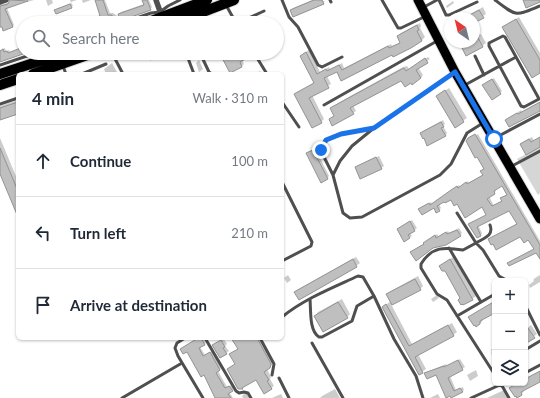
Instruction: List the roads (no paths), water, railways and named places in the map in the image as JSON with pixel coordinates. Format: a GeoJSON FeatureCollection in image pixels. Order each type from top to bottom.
{"type":"FeatureCollection","features":[{"type":"Feature","properties":{"kind":"highway"},"geometry":{"type":"LineString","coordinates":[[158,16],[207,0]]}},
{"type":"Feature","properties":{"kind":"highway"},"geometry":{"type":"LineString","coordinates":[[193,16],[230,2]]}},
{"type":"Feature","properties":{"kind":"highway"},"geometry":{"type":"LineString","coordinates":[[0,74],[43,60]]}},
{"type":"Feature","properties":{"kind":"highway"},"geometry":{"type":"LineString","coordinates":[[45,72],[64,69],[80,60]]}},
{"type":"Feature","properties":{"kind":"highway"},"geometry":{"type":"LineString","coordinates":[[0,85],[16,80]]}},
{"type":"Feature","properties":{"kind":"main road"},"geometry":{"type":"LineString","coordinates":[[422,8],[455,72],[540,219]]}},
{"type":"Feature","properties":{"kind":"street"},"geometry":{"type":"LineString","coordinates":[[0,2],[6,0]]}},
{"type":"Feature","properties":{"kind":"street"},"geometry":{"type":"LineString","coordinates":[[156,0],[161,14]]}},
{"type":"Feature","properties":{"kind":"lane"},"geometry":{"type":"LineString","coordinates":[[142,16],[151,13],[161,14],[168,6],[180,0]]}},
{"type":"Feature","properties":{"kind":"lane"},"geometry":{"type":"LineString","coordinates":[[282,0],[289,17],[298,27],[318,65],[322,67],[342,57]]}},
{"type":"Feature","properties":{"kind":"lane"},"geometry":{"type":"LineString","coordinates":[[382,0],[398,28],[401,28],[422,8],[438,0],[446,15],[477,2]]}},
{"type":"Feature","properties":{"kind":"lane"},"geometry":{"type":"LineString","coordinates":[[495,0],[516,14],[522,14],[540,6]]}},
{"type":"Feature","properties":{"kind":"lane"},"geometry":{"type":"LineString","coordinates":[[230,2],[235,16]]}},
{"type":"Feature","properties":{"kind":"lane"},"geometry":{"type":"LineString","coordinates":[[253,16],[264,11]]}},
{"type":"Feature","properties":{"kind":"lane"},"geometry":{"type":"LineString","coordinates":[[503,36],[505,37],[538,99],[524,107],[521,106],[500,66],[489,46],[489,43],[503,36]]}},
{"type":"Feature","properties":{"kind":"lane"},"geometry":{"type":"LineString","coordinates":[[324,105],[439,40]]}},
{"type":"Feature","properties":{"kind":"lane"},"geometry":{"type":"LineString","coordinates":[[474,56],[484,75]]}},
{"type":"Feature","properties":{"kind":"lane"},"geometry":{"type":"LineString","coordinates":[[463,86],[516,58]]}},
{"type":"Feature","properties":{"kind":"lane"},"geometry":{"type":"LineString","coordinates":[[0,66],[17,60]]}},
{"type":"Feature","properties":{"kind":"lane"},"geometry":{"type":"LineString","coordinates":[[116,60],[122,72]]}},
{"type":"Feature","properties":{"kind":"lane"},"geometry":{"type":"LineString","coordinates":[[189,60],[193,72]]}},
{"type":"Feature","properties":{"kind":"lane"},"geometry":{"type":"LineString","coordinates":[[203,60],[209,72]]}},
{"type":"Feature","properties":{"kind":"lane"},"geometry":{"type":"LineString","coordinates":[[258,60],[266,72]]}},
{"type":"Feature","properties":{"kind":"lane"},"geometry":{"type":"LineString","coordinates":[[87,72],[106,64]]}},
{"type":"Feature","properties":{"kind":"lane"},"geometry":{"type":"LineString","coordinates":[[333,175],[340,161],[352,146],[374,128],[455,72]]}},
{"type":"Feature","properties":{"kind":"lane"},"geometry":{"type":"LineString","coordinates":[[0,104],[16,99]]}},
{"type":"Feature","properties":{"kind":"lane"},"geometry":{"type":"LineString","coordinates":[[284,105],[299,127]]}},
{"type":"Feature","properties":{"kind":"lane"},"geometry":{"type":"LineString","coordinates":[[494,139],[540,114]]}},
{"type":"Feature","properties":{"kind":"lane"},"geometry":{"type":"LineString","coordinates":[[374,128],[341,134],[326,140],[321,150],[333,175],[342,213],[350,218],[362,217],[440,175],[451,164],[467,133],[484,122]]}},
{"type":"Feature","properties":{"kind":"lane"},"geometry":{"type":"LineString","coordinates":[[510,167],[540,151]]}},
{"type":"Feature","properties":{"kind":"lane"},"geometry":{"type":"LineString","coordinates":[[284,186],[312,242],[312,246],[284,260]]}},
{"type":"Feature","properties":{"kind":"lane"},"geometry":{"type":"LineString","coordinates":[[457,213],[499,276],[503,278]]}},
{"type":"Feature","properties":{"kind":"lane"},"geometry":{"type":"LineString","coordinates":[[490,225],[492,230],[491,233],[476,243],[463,250],[442,247],[424,259],[420,266],[437,294],[447,300],[458,316],[491,370]]}},
{"type":"Feature","properties":{"kind":"lane"},"geometry":{"type":"LineString","coordinates":[[449,248],[481,302]]}},
{"type":"Feature","properties":{"kind":"lane"},"geometry":{"type":"LineString","coordinates":[[284,315],[310,299],[358,276],[363,277],[374,296],[394,339],[416,376],[423,398]]}},
{"type":"Feature","properties":{"kind":"lane"},"geometry":{"type":"LineString","coordinates":[[310,299],[312,326],[315,333],[319,337],[328,334],[352,320],[357,306],[374,296]]}},
{"type":"Feature","properties":{"kind":"lane"},"geometry":{"type":"LineString","coordinates":[[458,316],[492,296]]}},
{"type":"Feature","properties":{"kind":"lane"},"geometry":{"type":"LineString","coordinates":[[528,311],[540,335]]}},
{"type":"Feature","properties":{"kind":"lane"},"geometry":{"type":"LineString","coordinates":[[182,340],[177,343],[176,348],[182,363],[203,398]]}},
{"type":"Feature","properties":{"kind":"lane"},"geometry":{"type":"LineString","coordinates":[[207,340],[236,391],[239,394],[244,392],[248,393],[251,398]]}},
{"type":"Feature","properties":{"kind":"lane"},"geometry":{"type":"LineString","coordinates":[[261,340],[274,364],[272,375]]}},
{"type":"Feature","properties":{"kind":"lane"},"geometry":{"type":"LineString","coordinates":[[528,348],[540,341]]}},
{"type":"Feature","properties":{"kind":"lane"},"geometry":{"type":"LineString","coordinates":[[312,343],[343,398]]}},
{"type":"Feature","properties":{"kind":"lane"},"geometry":{"type":"LineString","coordinates":[[122,398],[182,363]]}},
{"type":"Feature","properties":{"kind":"lane"},"geometry":{"type":"LineString","coordinates":[[528,371],[540,365]]}},
{"type":"Feature","properties":{"kind":"lane"},"geometry":{"type":"LineString","coordinates":[[279,378],[289,398]]}},
{"type":"Feature","properties":{"kind":"lane"},"geometry":{"type":"LineString","coordinates":[[471,398],[496,386]]}},
{"type":"Feature","properties":{"kind":"lane"},"geometry":{"type":"LineString","coordinates":[[503,386],[509,398]]}}]}
